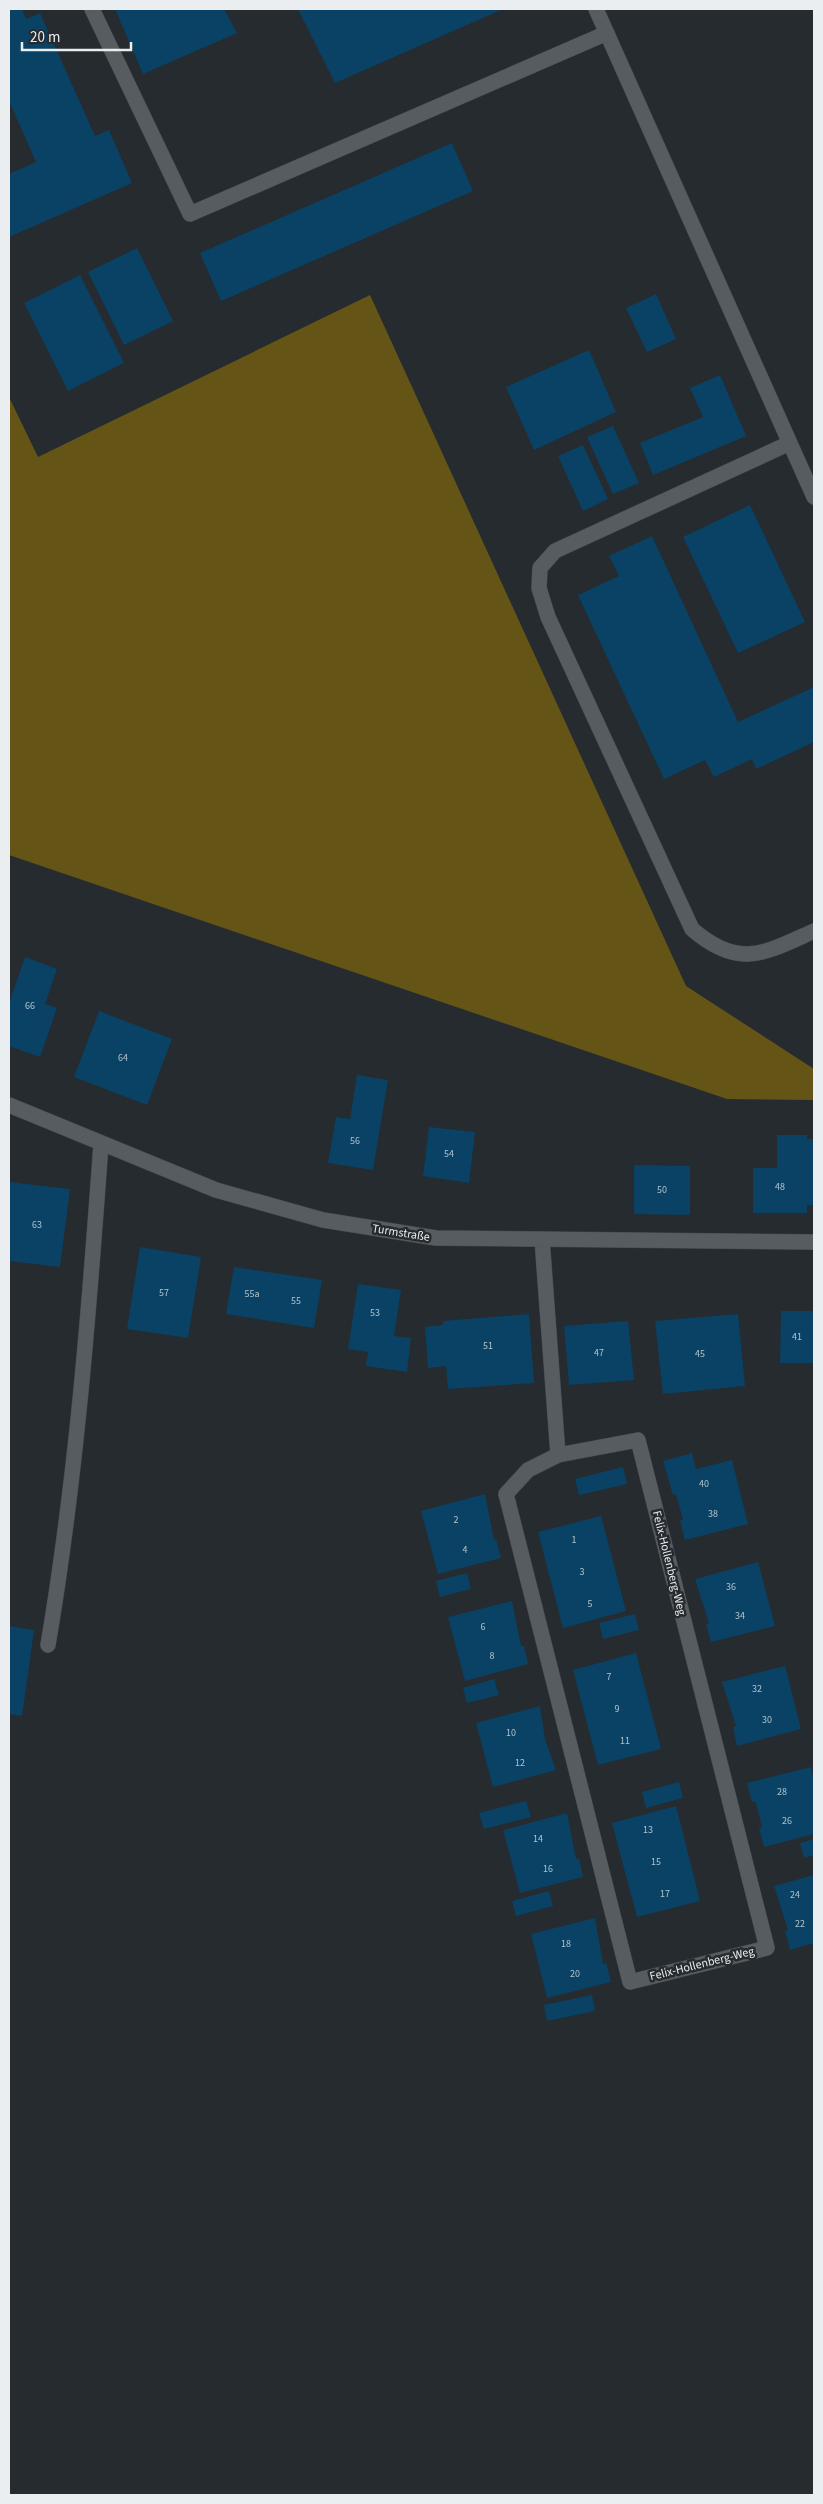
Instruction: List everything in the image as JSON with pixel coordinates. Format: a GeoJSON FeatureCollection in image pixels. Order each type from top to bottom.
{"type":"FeatureCollection","features":[{"type":"Feature","properties":{"kind":"street"},"geometry":{"type":"LineString","coordinates":[[92,9],[190,214],[607,33]]}},
{"type":"Feature","properties":{"kind":"street"},"geometry":{"type":"LineString","coordinates":[[596,9],[814,497]]}},
{"type":"Feature","properties":{"kind":"street"},"geometry":{"type":"LineString","coordinates":[[790,443],[555,551],[540,568],[539,588],[548,617],[692,929],[706,942],[726,950],[752,955],[767,952],[814,931]]}},
{"type":"Feature","properties":{"kind":"street","name":"Turmstraße"},"geometry":{"type":"LineString","coordinates":[[9,1105],[216,1190],[323,1220],[436,1238],[814,1242]]}},
{"type":"Feature","properties":{"kind":"street"},"geometry":{"type":"LineString","coordinates":[[48,1645],[58,1585],[76,1422],[101,1144]]}},
{"type":"Feature","properties":{"kind":"street"},"geometry":{"type":"LineString","coordinates":[[542,1239],[558,1455]]}},
{"type":"Feature","properties":{"kind":"street","name":"Felix-Hollenberg-Weg"},"geometry":{"type":"LineString","coordinates":[[638,1440],[767,1948],[630,1982],[506,1494],[528,1470],[558,1455],[638,1440]]}},
{"type":"Feature","properties":{"kind":"shaded area"},"geometry":{"type":"Polygon","coordinates":[[[370,295],[686,986],[814,1069],[814,1100],[727,1099],[9,855],[9,397],[38,457],[370,295]]]}},
{"type":"Feature","properties":{"kind":"building"},"geometry":{"type":"Polygon","coordinates":[[[9,9],[22,9],[26,19],[40,13],[95,136],[109,130],[132,183],[9,237],[9,174],[36,162],[9,101],[9,9]]]}},
{"type":"Feature","properties":{"kind":"building"},"geometry":{"type":"Polygon","coordinates":[[[115,9],[224,9],[237,33],[143,74],[115,9]]]}},
{"type":"Feature","properties":{"kind":"building"},"geometry":{"type":"Polygon","coordinates":[[[298,9],[503,9],[335,83],[298,9]]]}},
{"type":"Feature","properties":{"kind":"building"},"geometry":{"type":"Polygon","coordinates":[[[452,143],[473,191],[221,301],[200,253],[452,143]]]}},
{"type":"Feature","properties":{"kind":"building"},"geometry":{"type":"Polygon","coordinates":[[[137,248],[173,321],[124,345],[88,272],[137,248]]]}},
{"type":"Feature","properties":{"kind":"building"},"geometry":{"type":"Polygon","coordinates":[[[80,275],[124,363],[68,391],[24,303],[80,275]]]}},
{"type":"Feature","properties":{"kind":"building"},"geometry":{"type":"Polygon","coordinates":[[[656,294],[676,339],[647,352],[626,308],[656,294]]]}},
{"type":"Feature","properties":{"kind":"building"},"geometry":{"type":"Polygon","coordinates":[[[589,350],[616,412],[534,450],[506,387],[589,350]]]}},
{"type":"Feature","properties":{"kind":"building"},"geometry":{"type":"Polygon","coordinates":[[[720,375],[746,436],[653,475],[640,443],[703,417],[690,388],[720,375]]]}},
{"type":"Feature","properties":{"kind":"building"},"geometry":{"type":"Polygon","coordinates":[[[613,426],[639,483],[613,494],[587,437],[613,426]]]}},
{"type":"Feature","properties":{"kind":"building"},"geometry":{"type":"Polygon","coordinates":[[[583,445],[608,499],[583,511],[558,456],[583,445]]]}},
{"type":"Feature","properties":{"kind":"building"},"geometry":{"type":"Polygon","coordinates":[[[750,505],[805,622],[738,653],[683,537],[750,505]]]}},
{"type":"Feature","properties":{"kind":"building"},"geometry":{"type":"Polygon","coordinates":[[[652,536],[738,722],[814,687],[814,742],[756,769],[752,759],[714,777],[705,760],[664,779],[578,595],[619,576],[609,556],[652,536]]]}},
{"type":"Feature","properties":{"kind":"building"},"geometry":{"type":"Polygon","coordinates":[[[25,957],[57,969],[45,1004],[57,1008],[40,1057],[9,1046],[9,1003],[25,957]]]}},
{"type":"Feature","properties":{"kind":"building"},"geometry":{"type":"Polygon","coordinates":[[[99,1011],[172,1039],[147,1105],[74,1077],[99,1011]]]}},
{"type":"Feature","properties":{"kind":"building"},"geometry":{"type":"Polygon","coordinates":[[[357,1075],[388,1080],[373,1170],[328,1163],[336,1117],[350,1119],[357,1075]]]}},
{"type":"Feature","properties":{"kind":"building"},"geometry":{"type":"Polygon","coordinates":[[[429,1127],[475,1132],[469,1183],[423,1176],[429,1127]]]}},
{"type":"Feature","properties":{"kind":"building"},"geometry":{"type":"Polygon","coordinates":[[[777,1135],[807,1135],[807,1139],[814,1139],[814,1205],[807,1205],[807,1213],[753,1213],[753,1168],[777,1168],[777,1135]]]}},
{"type":"Feature","properties":{"kind":"building"},"geometry":{"type":"Polygon","coordinates":[[[634,1165],[690,1166],[690,1215],[634,1214],[634,1165]]]}},
{"type":"Feature","properties":{"kind":"building"},"geometry":{"type":"Polygon","coordinates":[[[9,1182],[70,1189],[60,1267],[9,1261],[9,1182]]]}},
{"type":"Feature","properties":{"kind":"building"},"geometry":{"type":"Polygon","coordinates":[[[140,1247],[201,1257],[188,1338],[127,1329],[140,1247]]]}},
{"type":"Feature","properties":{"kind":"building"},"geometry":{"type":"Polygon","coordinates":[[[234,1267],[322,1280],[314,1328],[226,1314],[234,1267]]]}},
{"type":"Feature","properties":{"kind":"building"},"geometry":{"type":"Polygon","coordinates":[[[358,1284],[401,1290],[394,1336],[411,1338],[407,1372],[366,1366],[368,1352],[348,1349],[358,1284]]]}},
{"type":"Feature","properties":{"kind":"building"},"geometry":{"type":"Polygon","coordinates":[[[781,1311],[814,1311],[814,1363],[780,1363],[781,1311]]]}},
{"type":"Feature","properties":{"kind":"building"},"geometry":{"type":"Polygon","coordinates":[[[529,1314],[534,1383],[448,1389],[446,1366],[428,1368],[425,1327],[443,1325],[443,1321],[529,1314]]]}},
{"type":"Feature","properties":{"kind":"building"},"geometry":{"type":"Polygon","coordinates":[[[738,1314],[745,1386],[663,1394],[655,1321],[738,1314]]]}},
{"type":"Feature","properties":{"kind":"building"},"geometry":{"type":"Polygon","coordinates":[[[628,1321],[634,1380],[569,1385],[564,1326],[628,1321]]]}},
{"type":"Feature","properties":{"kind":"building"},"geometry":{"type":"Polygon","coordinates":[[[692,1453],[696,1469],[732,1460],[748,1524],[685,1540],[680,1521],[683,1520],[676,1494],[673,1495],[663,1461],[692,1453]]]}},
{"type":"Feature","properties":{"kind":"building"},"geometry":{"type":"Polygon","coordinates":[[[623,1467],[627,1484],[579,1495],[575,1479],[623,1467]]]}},
{"type":"Feature","properties":{"kind":"building"},"geometry":{"type":"Polygon","coordinates":[[[485,1494],[494,1540],[496,1539],[501,1558],[438,1574],[421,1511],[485,1494]]]}},
{"type":"Feature","properties":{"kind":"building"},"geometry":{"type":"Polygon","coordinates":[[[601,1516],[626,1611],[563,1628],[538,1532],[601,1516]]]}},
{"type":"Feature","properties":{"kind":"building"},"geometry":{"type":"Polygon","coordinates":[[[758,1562],[775,1626],[711,1642],[706,1624],[709,1623],[695,1579],[758,1562]]]}},
{"type":"Feature","properties":{"kind":"building"},"geometry":{"type":"Polygon","coordinates":[[[467,1573],[471,1589],[440,1597],[436,1581],[467,1573]]]}},
{"type":"Feature","properties":{"kind":"building"},"geometry":{"type":"Polygon","coordinates":[[[512,1601],[521,1646],[524,1646],[528,1664],[465,1681],[448,1617],[512,1601]]]}},
{"type":"Feature","properties":{"kind":"building"},"geometry":{"type":"Polygon","coordinates":[[[635,1614],[639,1630],[603,1639],[599,1623],[635,1614]]]}},
{"type":"Feature","properties":{"kind":"building"},"geometry":{"type":"Polygon","coordinates":[[[9,1626],[34,1630],[22,1716],[9,1714],[9,1626]]]}},
{"type":"Feature","properties":{"kind":"building"},"geometry":{"type":"Polygon","coordinates":[[[636,1653],[661,1749],[598,1765],[573,1670],[636,1653]]]}},
{"type":"Feature","properties":{"kind":"building"},"geometry":{"type":"Polygon","coordinates":[[[785,1666],[801,1729],[737,1746],[733,1727],[736,1726],[722,1682],[785,1666]]]}},
{"type":"Feature","properties":{"kind":"building"},"geometry":{"type":"Polygon","coordinates":[[[494,1679],[499,1695],[467,1703],[463,1688],[494,1679]]]}},
{"type":"Feature","properties":{"kind":"building"},"geometry":{"type":"Polygon","coordinates":[[[540,1706],[545,1739],[556,1770],[493,1787],[476,1723],[540,1706]]]}},
{"type":"Feature","properties":{"kind":"building"},"geometry":{"type":"Polygon","coordinates":[[[811,1767],[814,1780],[814,1834],[764,1847],[759,1828],[762,1827],[759,1814],[755,1801],[752,1802],[747,1783],[811,1767]]]}},
{"type":"Feature","properties":{"kind":"building"},"geometry":{"type":"Polygon","coordinates":[[[679,1782],[683,1798],[646,1808],[642,1792],[679,1782]]]}},
{"type":"Feature","properties":{"kind":"building"},"geometry":{"type":"Polygon","coordinates":[[[526,1801],[531,1817],[484,1829],[479,1813],[526,1801]]]}},
{"type":"Feature","properties":{"kind":"building"},"geometry":{"type":"Polygon","coordinates":[[[676,1806],[700,1901],[637,1917],[612,1823],[676,1806]]]}},
{"type":"Feature","properties":{"kind":"building"},"geometry":{"type":"Polygon","coordinates":[[[567,1813],[576,1859],[579,1858],[583,1877],[520,1893],[503,1830],[567,1813]]]}},
{"type":"Feature","properties":{"kind":"building"},"geometry":{"type":"Polygon","coordinates":[[[814,1839],[814,1855],[804,1858],[800,1843],[814,1839]]]}},
{"type":"Feature","properties":{"kind":"building"},"geometry":{"type":"Polygon","coordinates":[[[814,1875],[814,1943],[790,1950],[785,1931],[788,1930],[774,1886],[814,1875]]]}},
{"type":"Feature","properties":{"kind":"building"},"geometry":{"type":"Polygon","coordinates":[[[549,1891],[553,1906],[516,1916],[512,1901],[549,1891]]]}},
{"type":"Feature","properties":{"kind":"building"},"geometry":{"type":"Polygon","coordinates":[[[595,1918],[603,1964],[606,1963],[611,1982],[547,1998],[531,1934],[595,1918]]]}},
{"type":"Feature","properties":{"kind":"building"},"geometry":{"type":"Polygon","coordinates":[[[592,1995],[595,2011],[547,2021],[544,2005],[592,1995]]]}}]}
